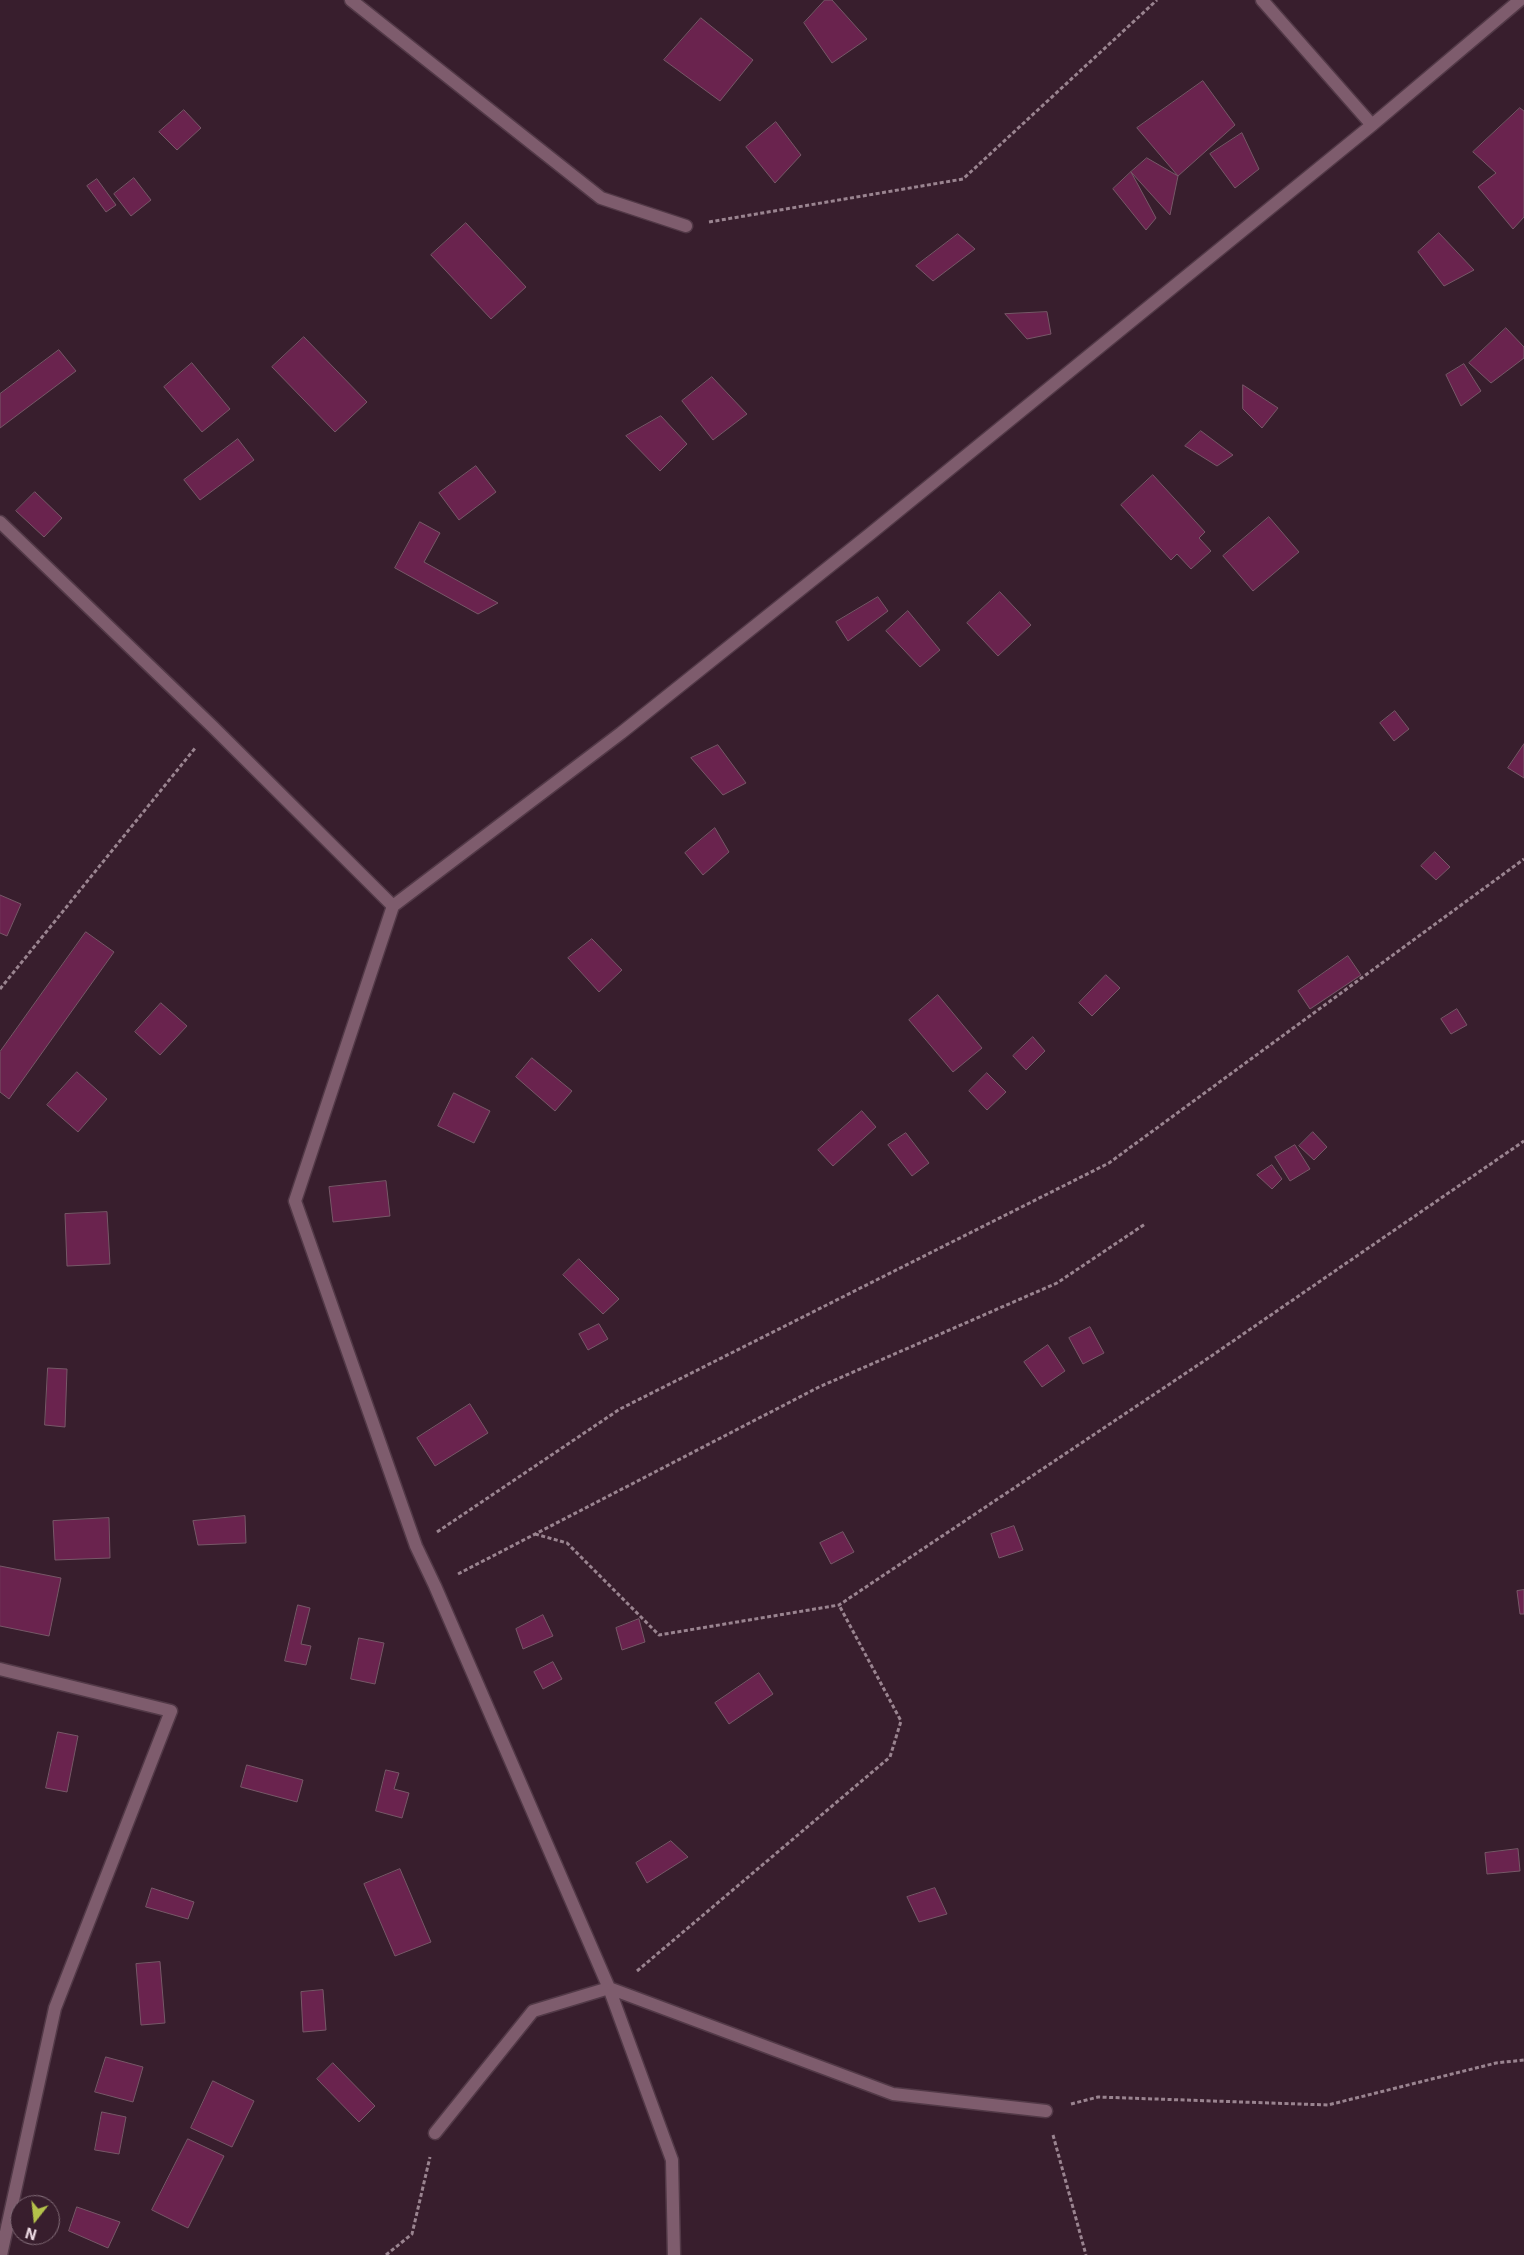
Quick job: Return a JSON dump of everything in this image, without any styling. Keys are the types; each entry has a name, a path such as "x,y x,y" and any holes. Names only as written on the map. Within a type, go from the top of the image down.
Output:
{"street":[{"path":"351,0 601,198 686,226"},
{"path":"1262,0 1372,125"},
{"path":"674,2255 672,2160 609,1988 416,1546 295,1201 393,906 621,732 870,534 1372,125 1520,0"},
{"path":"0,522 213,727 393,906"},
{"path":"0,1669 171,1710 55,2008 1,2255"},
{"path":"435,2133 533,2011 609,1988 893,2094 1046,2111"}],"path":[{"path":"686,226 963,180 1156,0"},
{"path":"0,989 213,727"},
{"path":"416,1546 620,1409 1109,1163 1524,859"},
{"path":"535,1534 567,1543 660,1635 839,1605 1204,1361 1524,1140"},
{"path":"435,1586 707,1447 819,1387 1057,1283 1145,1224"},
{"path":"609,1988 627,1980 890,1757 901,1721 839,1605"},
{"path":"1086,2255 1046,2111 1098,2097 1328,2106 1496,2063 1524,2060"},
{"path":"386,2255 412,2234 435,2133"}],"building":[{"path":"825,0 832,0 867,39 832,63 804,23"},
{"path":"701,18 753,60 720,101 664,60"},
{"path":"1203,81 1235,125 1178,176 1137,128"},
{"path":"1520,108 1524,111 1524,217 1513,229 1478,187 1496,173 1473,152"},
{"path":"184,110 201,128 177,150 159,132"},
{"path":"776,122 801,155 775,183 746,147"},
{"path":"1242,133 1259,169 1235,188 1210,154"},
{"path":"1147,158 1178,176 1170,215 1131,172"},
{"path":"1131,172 1156,218 1146,230 1113,189"},
{"path":"134,178 151,200 131,216 114,194"},
{"path":"97,179 116,205 106,212 87,186"},
{"path":"466,223 526,287 491,319 431,255"},
{"path":"1439,233 1474,270 1444,286 1418,252"},
{"path":"958,234 975,249 933,281 916,266"},
{"path":"1047,312 1051,334 1027,339 1005,314"},
{"path":"1506,328 1524,347 1524,358 1491,383 1469,363"},
{"path":"304,337 367,402 335,432 272,367"},
{"path":"59,350 76,371 0,428 0,394"},
{"path":"192,363 230,409 202,432 164,387"},
{"path":"1464,364 1481,391 1461,406 1446,375"},
{"path":"712,377 747,414 713,440 682,401"},
{"path":"1243,385 1278,408 1262,428 1243,409"},
{"path":"661,416 687,444 660,471 626,436"},
{"path":"1201,431 1233,455 1217,466 1185,446"},
{"path":"238,439 254,460 200,500 184,480"},
{"path":"476,466 496,492 459,520 439,493"},
{"path":"1153,475 1205,532 1199,538 1211,551 1191,569 1177,554 1171,560 1121,505"},
{"path":"35,492 62,518 44,537 16,511"},
{"path":"1269,517 1299,552 1253,591 1223,556"},
{"path":"420,522 440,533 424,562 498,603 478,614 395,568"},
{"path":"1000,592 1031,625 998,656 967,623"},
{"path":"878,597 888,611 848,641 836,622"},
{"path":"908,611 940,650 920,667 886,631"},
{"path":"1395,711 1409,729 1394,741 1380,723"},
{"path":"1524,744 1524,778 1508,768"},
{"path":"718,745 746,783 723,795 691,758"},
{"path":"715,828 729,852 703,875 685,853"},
{"path":"1435,852 1450,867 1436,880 1421,866"},
{"path":"0,895 21,904 7,936 0,933"},
{"path":"86,932 114,952 9,1099 0,1092 0,1052"},
{"path":"592,939 622,970 599,992 568,958"},
{"path":"1348,956 1361,975 1310,1009 1298,991"},
{"path":"1106,975 1120,988 1092,1016 1079,1003"},
{"path":"938,995 982,1048 953,1072 909,1020"},
{"path":"161,1003 187,1026 160,1055 135,1032"},
{"path":"1457,1009 1467,1025 1451,1034 1441,1019"},
{"path":"1033,1037 1045,1051 1026,1070 1013,1056"},
{"path":"532,1058 572,1091 555,1111 516,1077"},
{"path":"77,1072 107,1099 78,1132 47,1105"},
{"path":"987,1073 1006,1092 987,1110 969,1091"},
{"path":"454,1093 490,1111 474,1143 438,1126"},
{"path":"862,1111 876,1127 833,1166 818,1150"},
{"path":"1313,1132 1327,1147 1314,1160 1299,1146"},
{"path":"906,1133 929,1163 912,1176 888,1145"},
{"path":"1295,1145 1310,1169 1290,1181 1275,1157"},
{"path":"1272,1165 1282,1179 1272,1189 1257,1175"},
{"path":"386,1181 390,1216 333,1222 329,1187"},
{"path":"107,1212 110,1264 67,1266 65,1214"},
{"path":"579,1259 619,1299 603,1314 563,1275"},
{"path":"599,1324 608,1339 588,1350 579,1334"},
{"path":"1090,1327 1104,1353 1083,1364 1069,1338"},
{"path":"1048,1345 1065,1371 1042,1387 1024,1362"},
{"path":"48,1368 67,1369 65,1427 45,1425"},
{"path":"470,1404 488,1433 435,1466 417,1438"},
{"path":"245,1516 246,1543 198,1545 193,1521"},
{"path":"109,1518 110,1558 55,1560 53,1521"},
{"path":"1014,1526 1023,1550 999,1558 991,1534"},
{"path":"843,1532 854,1552 831,1564 820,1543"},
{"path":"0,1566 61,1578 49,1636 0,1626"},
{"path":"1524,1590 1524,1614 1520,1614 1517,1591"},
{"path":"298,1605 310,1608 301,1644 311,1646 306,1665 285,1661"},
{"path":"543,1615 553,1636 523,1649 516,1629"},
{"path":"639,1619 645,1642 622,1650 616,1628"},
{"path":"359,1638 384,1643 375,1684 351,1679"},
{"path":"553,1662 562,1679 543,1689 534,1672"},
{"path":"759,1673 773,1694 729,1724 715,1703"},
{"path":"58,1732 78,1736 67,1792 46,1788"},
{"path":"247,1765 303,1780 297,1802 241,1787"},
{"path":"386,1770 399,1773 394,1789 409,1793 402,1818 376,1811"},
{"path":"671,1841 688,1857 647,1883 636,1863"},
{"path":"1518,1849 1520,1871 1487,1874 1485,1853"},
{"path":"400,1869 431,1942 395,1956 364,1884"},
{"path":"152,1888 194,1902 188,1919 146,1907"},
{"path":"935,1888 947,1914 919,1922 907,1897"},
{"path":"160,1962 165,2023 141,2025 136,1964"},
{"path":"323,1990 326,2030 303,2032 301,1992"},
{"path":"106,2057 143,2067 133,2102 95,2092"},
{"path":"333,2063 375,2106 359,2122 317,2079"},
{"path":"213,2081 254,2101 232,2147 191,2128"},
{"path":"102,2112 126,2117 119,2154 95,2150"},
{"path":"188,2139 224,2156 188,2228 152,2210"},
{"path":"77,2207 120,2222 108,2248 69,2231"}]}
